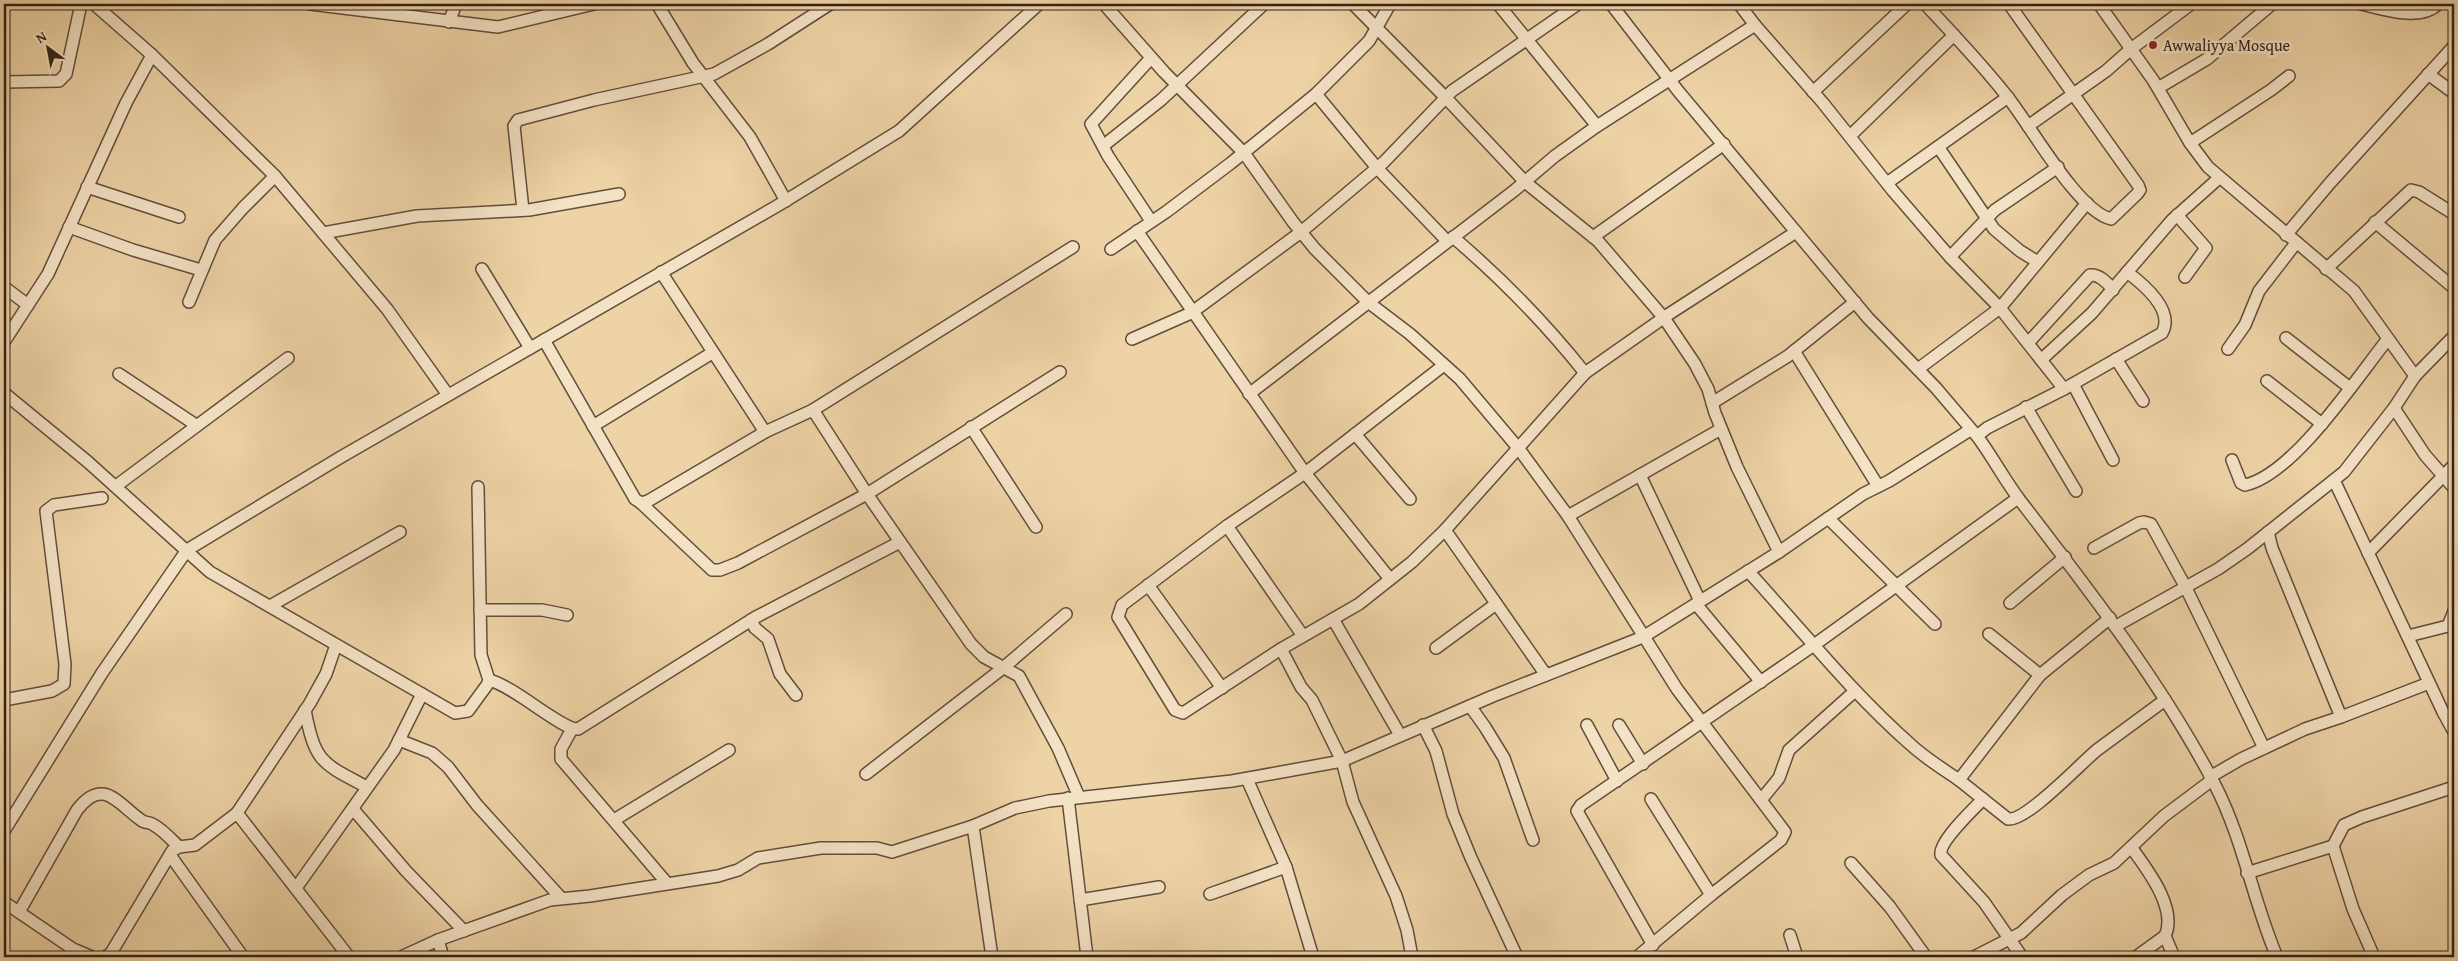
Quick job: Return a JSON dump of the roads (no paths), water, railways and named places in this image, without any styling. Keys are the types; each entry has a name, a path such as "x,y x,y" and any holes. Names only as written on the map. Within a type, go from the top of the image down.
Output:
{"street":[{"path":"4,82 59,81 63,79 66,74 81,4"},
{"path":"94,4 152,55 275,176 387,309 448,395"},
{"path":"310,4 357,7 449,22 498,27 556,8 594,4"},
{"path":"449,22 456,4"},
{"path":"657,4 682,47 750,137 786,201"},
{"path":"523,210 514,126 518,120 594,100 704,78 725,69 830,4"},
{"path":"4,831 102,672 187,550 448,395 786,201 899,131 1039,4"},
{"path":"1104,4 1177,86 1244,153 1301,232 1368,302 1410,334 1460,380 1519,449 1568,516 1677,689 1785,832 1785,836 1637,957"},
{"path":"1102,146 1177,86 1264,4"},
{"path":"1353,4 1446,98 1525,182 1593,237 1664,318 1696,364 1737,467 1779,552"},
{"path":"1111,248 1152,221 1244,153 1316,94 1369,41 1390,4"},
{"path":"1498,4 1597,126"},
{"path":"1132,339 1191,313 1301,232 1377,168 1446,98 1525,38 1578,4"},
{"path":"1611,4 1670,80 1855,302 1918,369 1974,433 2018,498 2113,622 2165,700 2211,779 2228,814 2277,957"},
{"path":"1740,4 1755,25 1950,257 2000,308 2041,360 2068,387 2113,460"},
{"path":"1813,92 1907,4"},
{"path":"1925,4 2008,97 2058,167 2087,203 2102,216 2111,218 2140,190 2009,4"},
{"path":"2099,4 2158,88 2190,143 2219,178 2361,299 2387,340 2415,376"},
{"path":"2028,126 2106,71 2131,49 2191,4"},
{"path":"2158,88 2207,59 2272,4"},
{"path":"2361,4 2386,10 2421,13 2429,11 2438,4"},
{"path":"1249,394 1525,182 1555,156 1597,126 1755,25"},
{"path":"1850,136 1954,35"},
{"path":"2286,234 2454,46"},
{"path":"4,342 48,274 126,103 152,55"},
{"path":"1151,58 1091,122 1102,146 1152,221"},
{"path":"2428,74 2454,93"},
{"path":"2190,143 2271,90 2288,76"},
{"path":"1316,94 1377,168 1450,239 1480,261 1558,338 1585,373"},
{"path":"1887,183 1939,148 2008,97"},
{"path":"1593,237 1724,144"},
{"path":"1939,148 1994,229 2020,251 2038,262"},
{"path":"1950,257 1985,218 2058,167"},
{"path":"189,302 215,240 223,229 275,176"},
{"path":"2041,360 2092,313 2177,215 2219,178"},
{"path":"87,187 179,217"},
{"path":"2326,269 2410,190 2419,192 2452,209"},
{"path":"323,233 417,216 523,210 619,194"},
{"path":"1918,369 2000,308 2087,203"},
{"path":"2177,215 2206,248 2185,277"},
{"path":"2375,222 2454,288"},
{"path":"69,227 133,250 201,270"},
{"path":"1136,231 1191,313 1305,473 1390,579"},
{"path":"1444,366 1305,473 1227,526 1122,605 1118,617 1175,710 1183,713 1281,649 1359,604 1446,530 1585,373 1664,318 1796,232"},
{"path":"2228,349 2245,325 2259,291 2296,243"},
{"path":"641,504 765,432 813,410 1073,247"},
{"path":"482,269 530,348"},
{"path":"661,272 765,432"},
{"path":"401,957 438,940 550,900 624,892 666,882 718,876 738,870 758,858 821,848 877,848 892,852 973,826 1015,808 1074,798 1166,790 1247,779 1342,761 1423,725 1643,637 1779,552 1863,494 1974,433 2068,387 2162,333 2165,328 2162,312 2156,299 2144,285 2127,272"},
{"path":"2028,342 2090,274 2103,280 2113,290"},
{"path":"4,287 28,305"},
{"path":"1712,403 1794,351 1855,302"},
{"path":"1959,780 2040,675 2113,622 2218,569 2334,480 2357,458 2415,376 2454,336"},
{"path":"2286,338 2350,388"},
{"path":"544,340 635,499 712,570 716,571 738,564 867,494 1060,372"},
{"path":"2232,460 2241,483 2245,485 2254,483 2275,472 2322,424 2387,340"},
{"path":"1794,351 1878,486"},
{"path":"593,426 712,353"},
{"path":"116,486 288,358"},
{"path":"2116,359 2142,402"},
{"path":"119,374 196,425"},
{"path":"2267,381 2322,424"},
{"path":"4,393 116,486 210,572 455,713 468,711 489,680 481,655 478,487"},
{"path":"2026,407 2076,491"},
{"path":"2394,408 2442,476 2454,488"},
{"path":"813,410 867,494 971,644 984,657 1019,676 1028,688 1058,748 1074,798 1080,900 1087,957"},
{"path":"971,427 1036,527"},
{"path":"1568,516 1721,429"},
{"path":"1355,434 1410,499"},
{"path":"2368,553 2454,465"},
{"path":"1640,475 1698,602 1761,682"},
{"path":"2334,480 2429,683 2449,711 2454,732"},
{"path":"4,700 47,692 64,684 65,664 46,511 54,505 102,498"},
{"path":"1652,945 1577,812 1583,803 1703,723 2018,498"},
{"path":"1828,518 1935,624"},
{"path":"2094,548 2139,523 2151,524 2185,586 2264,748"},
{"path":"1227,526 1303,636"},
{"path":"1446,530 1546,675"},
{"path":"270,606 400,532"},
{"path":"2268,532 2272,548 2342,717"},
{"path":"489,680 500,682 572,729 578,729 751,620 900,542"},
{"path":"2010,603 2065,557"},
{"path":"1748,571 1855,691 1905,740 2008,819 2017,818 2057,788 2096,752 2165,700"},
{"path":"1148,584 1222,688"},
{"path":"1436,648 1496,604"},
{"path":"480,610 542,610 567,615"},
{"path":"2408,636 2448,626 2454,611"},
{"path":"866,774 1003,668 1066,614"},
{"path":"1333,618 1400,735"},
{"path":"751,620 755,628 768,640 780,674 796,695"},
{"path":"1989,634 2040,675"},
{"path":"105,957 111,953 170,855 180,847 195,845 237,813 305,710 326,674 336,645"},
{"path":"1281,649 1301,687 1312,700 1342,761 1353,802 1396,896 1407,930 1412,957"},
{"path":"1974,957 2020,933 2062,895 2090,875 2114,864 2164,816 2211,779 2264,748 2305,729 2342,717 2429,683"},
{"path":"1761,800 1778,778 1788,750 1855,691"},
{"path":"296,888 394,750 422,694"},
{"path":"1470,706 1504,758 1533,840"},
{"path":"305,710 316,751 324,763 366,787"},
{"path":"1423,725 1436,751 1453,814 1517,957"},
{"path":"1587,725 1617,781"},
{"path":"1619,725 1643,764"},
{"path":"572,729 561,749 562,758 666,882"},
{"path":"399,740 432,753 448,767 477,805 562,898"},
{"path":"614,820 728,750"},
{"path":"1247,779 1286,867 1313,957"},
{"path":"2247,873 2333,846 2344,825 2362,817 2454,787"},
{"path":"18,912 77,810 85,800 94,795 116,798 141,820 151,823 180,847"},
{"path":"1651,799 1711,895"},
{"path":"1982,799 1947,839 1940,852 1948,866 1984,902 2022,957"},
{"path":"353,809 406,871 464,931"},
{"path":"237,813 349,957"},
{"path":"973,826 992,957"},
{"path":"2333,846 2353,909 2374,957"},
{"path":"2131,847 2156,883 2164,902 2168,922 2165,936 2174,957"},
{"path":"170,855 242,957"},
{"path":"1851,863 1890,907 1926,957"},
{"path":"1210,894 1286,867"},
{"path":"1080,900 1158,887"},
{"path":"4,902 73,949 92,957"},
{"path":"1790,936 1797,957"},
{"path":"2136,957 2165,936"},
{"path":"438,940 443,957"}],"place":[{"name":"Awwaliyya Mosque","path":"2153,45"}]}
